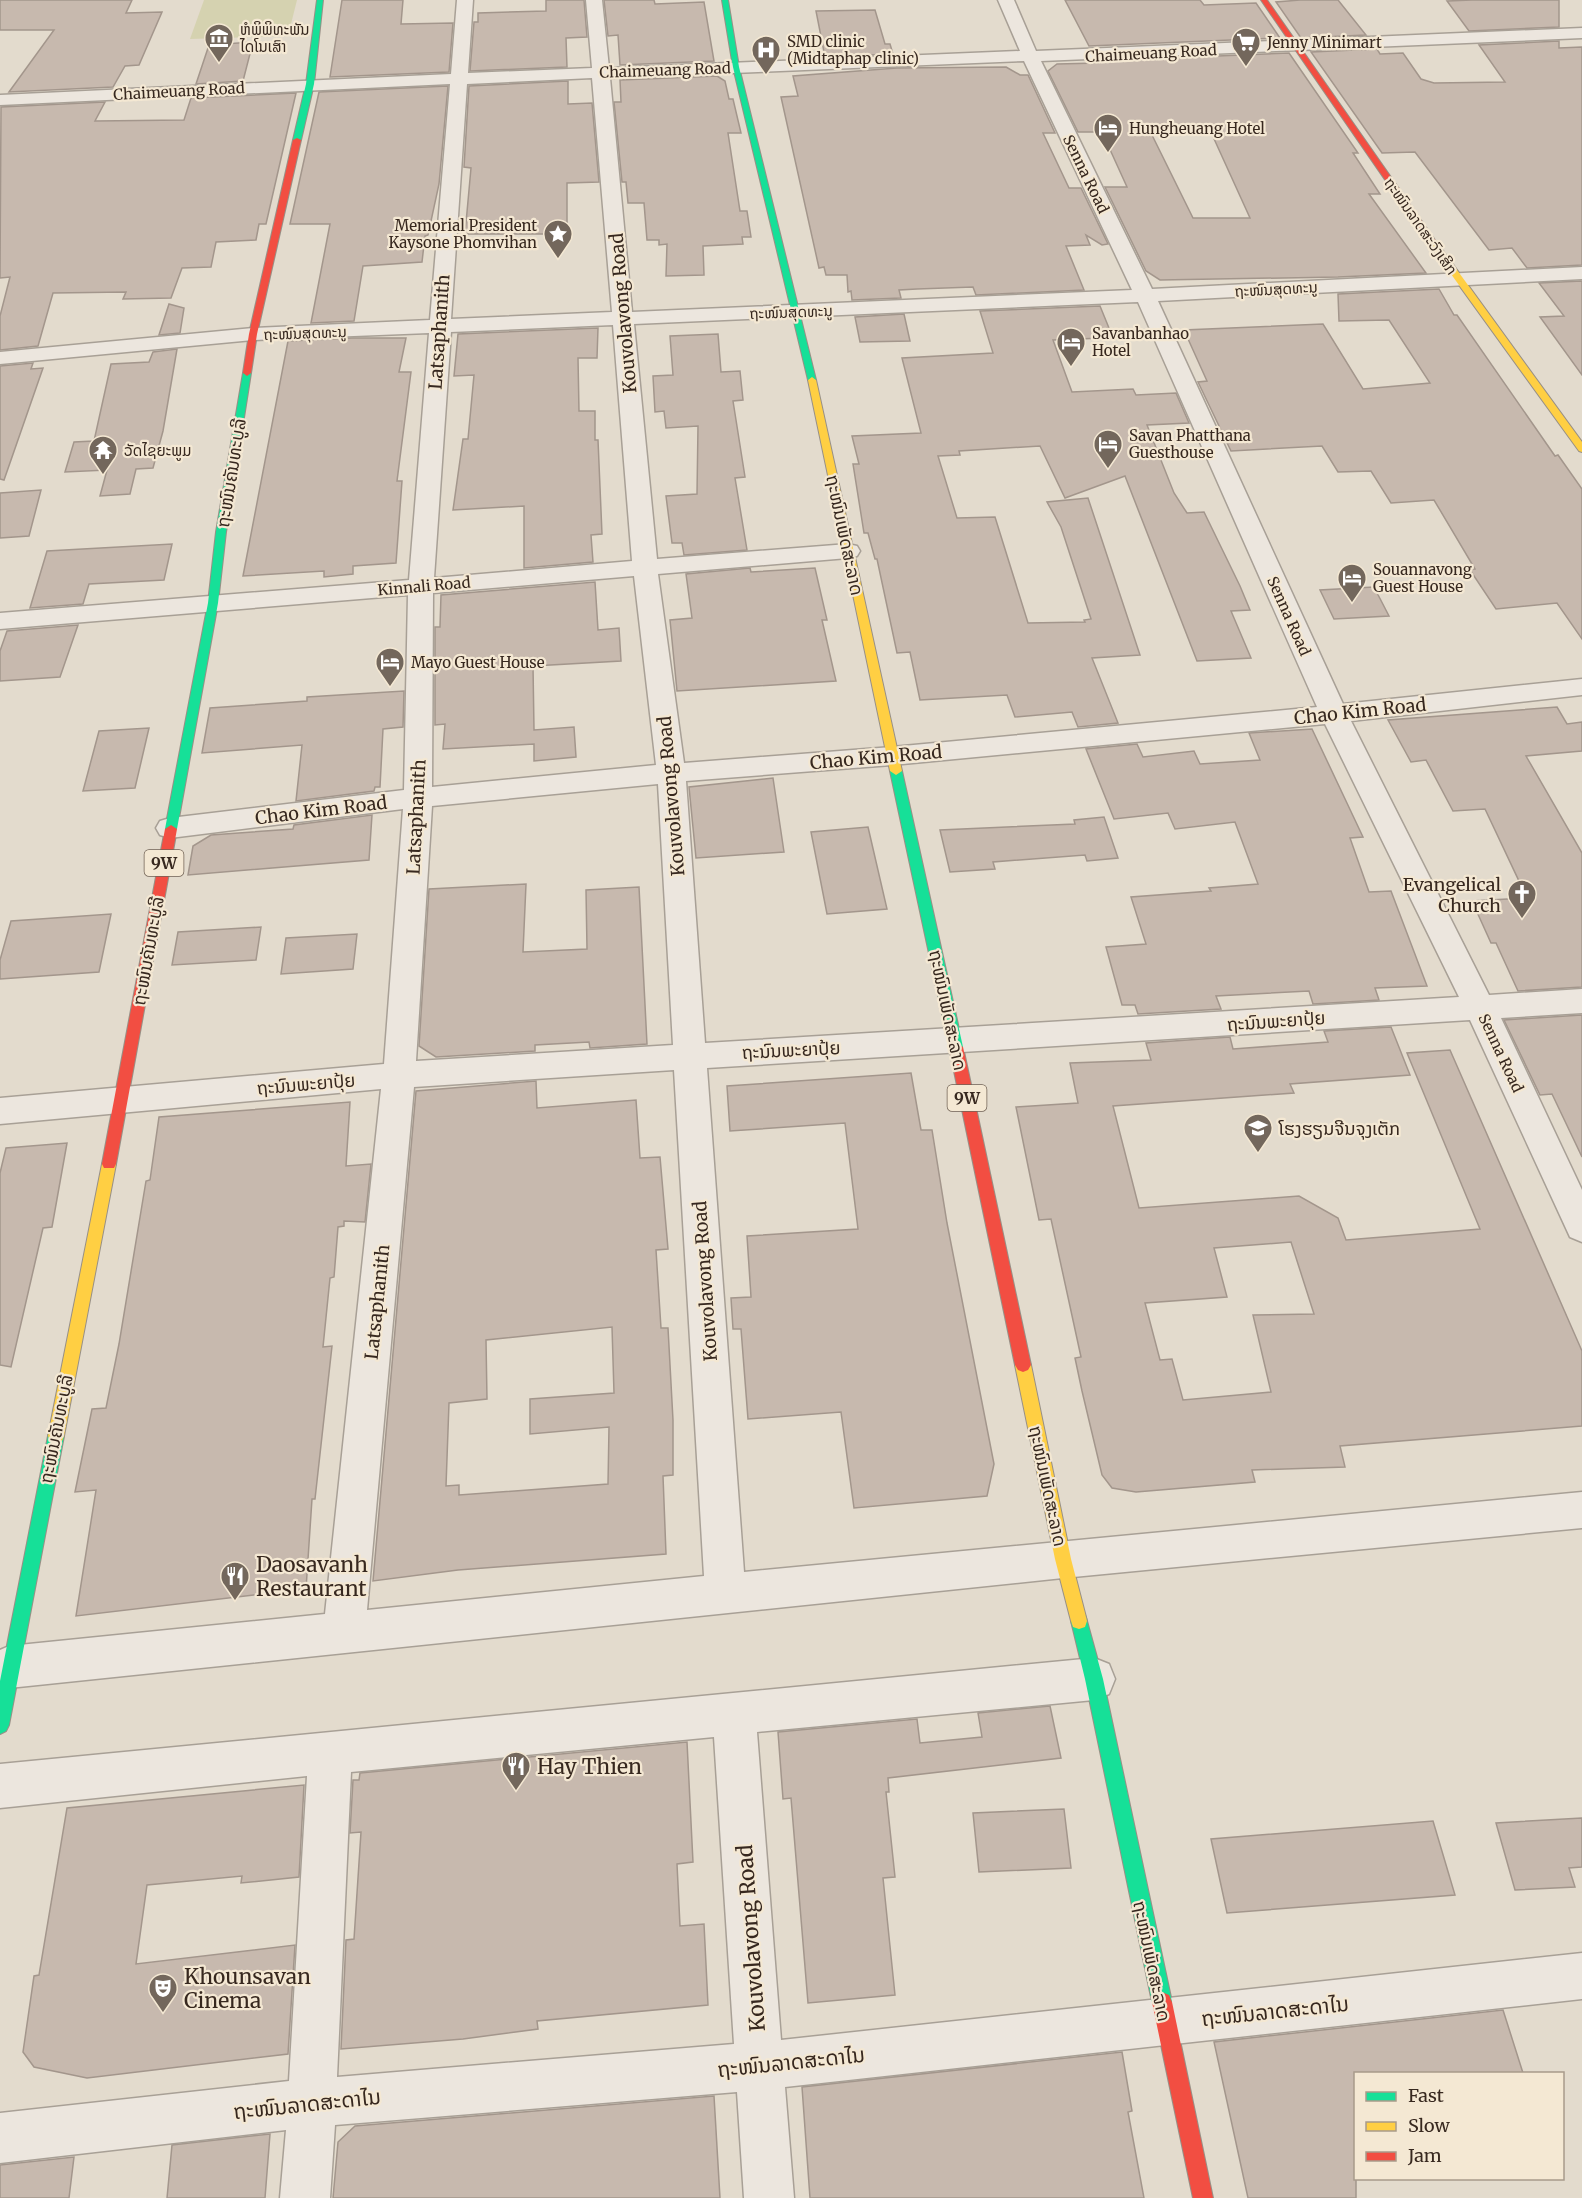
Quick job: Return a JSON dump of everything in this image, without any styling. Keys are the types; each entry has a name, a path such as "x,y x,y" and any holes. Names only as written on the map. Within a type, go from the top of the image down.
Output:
{"main road":[{"name":"ຖະໜົນຄັນທະບູລີ","path":"0,1725 9,1667 121,1101 213,603 221,532 253,334 310,84 320,0"},
{"name":"ຖະໜົນເພັດສະລາດ","path":"725,0 736,67 797,312 955,1042 1063,1559 1094,1679 1203,2198"},
{"name":"ຖະໜົນລາດສະວົງເສິກ","path":"1264,0 1458,280 1582,449"}],"street":[{"name":"Latsaphanith","path":"344,1634 399,1075 418,798 421,586 465,0"},
{"name":"Kouvolavong Road","path":"594,0 645,567 671,772 692,1055 725,1595"},
{"name":"Senna Road","path":"1006,0 1031,58 1145,296 1334,714 1480,1008 1582,1227"},
{"name":"Chaimeuang Road","path":"0,100 310,84 1031,58 1582,33"},
{"name":"ຖະໜົນສຸດທະນູ","path":"0,358 253,334 797,312 1582,273"},
{"name":"Kinnali Road","path":"0,621 848,551"},
{"name":"Chao Kim Road","path":"170,828 418,798 671,772 892,756 1334,714 1582,687"},
{"name":"ຖະນົນພະຍາປຸ້ຍ","path":"0,1111 399,1075 1582,1001"},
{"path":"9,1667 1063,1559 1582,1510"},
{"path":"0,1786 1094,1679"},
{"name":"Kouvolavong Road","path":"734,1714 769,2198"},
{"path":"304,2198 312,2103 330,1752"},
{"name":"ຖະໜົນລາດສະດາໄນ","path":"0,2138 312,2103 760,2066 1582,1976"}],"shaded area":[{"path":"204,0 297,0 288,36 190,39"}],"building":[{"path":"0,0 132,0 126,13 162,12 139,65 125,66 113,87 9,92 54,30 0,30"},
{"path":"342,0 403,0 401,24 453,23 449,72 330,77"},
{"path":"546,0 584,0 587,37 566,38 567,67 470,71 474,22 478,22 478,13 546,11"},
{"path":"604,0 654,0 655,4 704,2 714,61 620,65 618,35 608,36"},
{"path":"1065,0 1200,0 1204,5 1256,3 1280,38 1089,46"},
{"path":"1338,0 1366,35 1301,38 1276,2"},
{"path":"1559,0 1559,27 1469,31 1447,1"},
{"path":"875,10 885,44 890,44 893,54 825,57 816,11"},
{"path":"1559,41 1559,48 1582,47 1582,265 1527,268 1512,248 1489,250 1415,152 1382,153 1311,52 1377,49 1380,54 1403,53 1421,79 1434,83 1505,82 1479,45"},
{"path":"253,42 243,81 196,84 209,45"},
{"path":"1289,53 1358,153 1353,153 1380,194 1369,194 1426,273 1160,280 1146,271 1105,187 1127,187 1102,132 1078,132 1048,71 1057,64 1098,63 1097,61","holes":["1210,130 1250,218 1193,218 1150,131"]},
{"path":"1006,67 1020,75 1028,75 1055,133 1043,133 1069,188 1081,188 1108,244 1102,245 1086,235 1090,245 1066,246 1084,290 976,295 973,287 917,289 899,290 901,298 852,300 851,291 848,292 847,275 826,275 824,267 819,268 781,97 798,96 793,76 897,68"},
{"path":"717,76 725,81 729,99 733,99 741,133 728,133 740,211 747,211 751,237 742,237 743,244 703,246 704,275 666,276 667,244 659,245 659,240 647,240 644,203 628,203 626,182 622,182 614,102 621,102 620,80"},
{"path":"568,81 568,104 592,103 599,182 567,183 567,223 555,223 555,234 465,234 471,168 464,167 469,86"},
{"path":"448,86 439,184 428,235 425,236 422,262 363,266 354,321 311,323 330,224 290,224 319,92"},
{"path":"296,93 266,224 259,224 256,240 216,242 211,267 182,268 171,298 123,299 126,292 53,293 38,346 0,350 0,316 10,277 0,278 1,107 105,102 95,121 184,120 191,98"},
{"path":"1582,281 1582,375 1540,317 1564,316 1539,283"},
{"path":"1439,289 1454,315 1457,315 1555,456 1558,455 1582,489 1582,639 1557,603 1496,609 1470,570 1475,569 1434,500 1391,503 1371,471 1338,472 1322,446 1231,451 1198,382 1207,381 1184,330 1323,324 1363,389 1430,383 1389,320 1339,321 1338,294"},
{"path":"169,304 184,308 180,333 159,335"},
{"path":"1100,306 1111,333 1102,333 1103,338 1053,340 1072,392 1133,389 1136,395 1176,393 1189,423 1147,425 1174,493 1187,513 1204,512 1240,586 1250,610 1231,611 1251,658 1197,661 1125,476 1065,498 1040,446 959,451 960,455 938,456 957,518 995,517 1028,623 1085,622 1084,620 1091,619 1061,527 1047,502 1088,498 1140,655 1092,658 1118,723 1078,727 1072,712 1015,717 1007,695 920,700 910,652 897,653 877,559 875,559 868,533 864,533 853,464 859,464 852,436 921,433 902,358 993,353 980,311"},
{"path":"904,314 910,341 860,342 855,317"},
{"path":"598,328 597,358 578,358 579,411 595,411 602,534 591,535 593,562 524,568 524,506 453,510 463,439 468,439 474,375 454,376 458,334"},
{"path":"718,334 721,372 740,371 743,400 733,401 745,477 735,478 747,550 684,555 682,543 672,543 666,496 697,494 698,426 666,428 664,411 655,412 653,376 673,375 670,336"},
{"path":"406,338 399,372 411,372 397,481 402,481 396,563 353,566 353,574 324,577 324,571 243,576 288,341"},
{"path":"177,349 163,431 153,468 136,469 130,494 100,496 107,470 65,472 74,442 94,441 111,364 149,362 153,352"},
{"path":"33,363 31,369 43,368 4,480 0,479 0,366"},
{"path":"41,490 29,536 0,538 0,493"},
{"path":"172,544 164,580 89,584 83,604 30,608 47,551"},
{"path":"750,568 751,572 815,568 827,620 822,620 836,681 677,691 670,620 692,618 686,574"},
{"path":"595,582 598,630 619,628 621,661 533,666 534,730 574,727 576,757 534,761 534,744 443,749 445,724 435,725 435,627 440,627 441,595"},
{"path":"1374,587 1389,616 1334,619 1320,590"},
{"path":"78,625 60,677 0,681 0,651 7,631"},
{"path":"404,691 403,727 383,729 380,787 375,787 374,791 296,801 302,745 202,753 210,708 307,701 307,697"},
{"path":"1557,707 1567,724 1582,722 1582,751 1526,756 1582,853 1582,987 1518,991 1496,943 1491,943 1472,901 1527,898 1485,809 1453,811 1426,760 1411,762 1388,720"},
{"path":"149,728 135,788 83,791 99,731"},
{"path":"1312,729 1363,837 1350,838 1369,892 1391,891 1427,986 1375,988 1379,1000 1313,1004 1309,991 1216,996 1221,1009 1138,1014 1135,1005 1122,1005 1106,947 1146,944 1131,897 1211,891 1209,888 1258,884 1235,822 1175,829 1168,813 1114,819 1086,749 1137,744 1143,757 1194,751 1200,764 1260,760 1249,733"},
{"path":"773,778 784,852 696,858 689,787"},
{"path":"372,815 369,860 188,875 193,846 211,835 293,829 294,825"},
{"path":"1104,817 1118,858 1087,861 1085,855 993,862 995,869 950,872 940,830 1075,824 1074,820"},
{"path":"868,827 887,909 827,914 811,832"},
{"path":"526,884 523,952 587,949 586,890 639,887 647,1044 590,1048 589,1042 535,1045 535,1051 436,1057 419,1046 429,889"},
{"path":"111,914 99,972 0,979 0,960 11,921"},
{"path":"261,927 256,960 172,965 178,932"},
{"path":"357,934 353,969 281,974 286,938"},
{"path":"1582,1015 1582,1157 1552,1094 1540,1095 1504,1020"},
{"name":"ໂຮງຮຽນຈີນຈຸງເຕັກ","path":"1391,1027 1410,1075 1290,1084 1294,1093 1113,1106 1139,1208 1299,1196 1338,1218 1346,1240 1480,1229 1407,1053 1450,1050 1582,1351 1582,1426 1340,1446 1345,1467 1252,1470 1255,1482 1136,1492 1112,1488 1102,1475 1082,1391 1075,1358 1081,1357 1051,1219 1039,1220 1016,1107 1078,1103 1070,1063 1151,1060 1146,1043 1230,1037 1233,1049 1328,1042 1324,1031","holes":["1291,1242 1314,1314 1253,1315 1271,1392 1183,1400 1172,1359 1160,1360 1145,1303 1227,1297 1214,1248"]},
{"path":"911,1073 921,1130 932,1130 947,1223 994,1464 987,1496 854,1508 841,1412 748,1419 741,1329 733,1329 731,1298 751,1297 747,1236 858,1229 845,1123 730,1131 727,1086"},
{"path":"536,1081 537,1108 636,1100 640,1158 660,1157 668,1249 656,1250 661,1328 668,1328 673,1420 673,1475 663,1476 666,1554 458,1570 373,1581 416,1091","holes":["612,1327 614,1393 530,1399 530,1434 609,1427 608,1484 459,1495 459,1485 446,1486 449,1403 487,1399 486,1340"]},
{"path":"350,1102 346,1166 371,1164 365,1222 344,1221 344,1226 338,1227 334,1277 330,1278 323,1347 332,1346 315,1499 312,1499 306,1589 76,1616 96,1490 75,1492 92,1409 106,1408 146,1181 150,1180 159,1117"},
{"path":"67,1143 52,1227 43,1228 11,1367 0,1365 0,1173 6,1148"},
{"path":"1050,1706 1061,1758 888,1778 889,1792 886,1792 895,1877 883,1878 895,1995 808,2003 791,1798 783,1799 778,1732 917,1719 920,1743 982,1737 978,1713"},
{"path":"687,1742 693,1862 677,1864 680,1926 704,1924 708,2005 537,2021 538,2029 463,2039 341,2049 346,1940 354,1939 361,1832 350,1833 353,1780 359,1780 360,1773"},
{"path":"304,1785 299,1877 241,1883 242,1876 147,1885 136,1964 295,1945 288,2054 87,2078 34,2067 23,2052 34,1976 39,1975 67,1808"},
{"path":"1064,1809 1071,1868 979,1872 973,1813"},
{"path":"1582,1818 1582,1867 1569,1868 1575,1887 1515,1890 1496,1823"},
{"path":"1433,1821 1455,1895 1227,1913 1211,1839"},
{"path":"1503,2010 1523,2072 1354,2072 1356,2198 1248,2198 1214,2042"},
{"path":"1122,2052 1132,2111 1128,2112 1144,2198 810,2198 802,2087"},
{"path":"714,2096 720,2198 333,2198 338,2142 355,2126"},
{"path":"270,2134 265,2198 167,2198 172,2145"},
{"path":"74,2157 69,2198 0,2198 0,2165"}],"traffic: fast":[{"path":"297,140 310,84 320,0"},
{"path":"725,0 736,67 812,380"},
{"path":"171,829 213,603 221,532 247,373"},
{"path":"896,771 956,1047"},
{"path":"0,1725 56,1436"},
{"path":"1079,1621 1094,1679 1162,2002"}],"traffic: slow":[{"path":"1433,243 1582,449"},
{"path":"812,380 896,771"},
{"path":"56,1436 109,1164"},
{"path":"1023,1365 1063,1559 1079,1621"}],"traffic: jam":[{"path":"1264,0 1433,243"},
{"path":"247,373 253,334 297,140"},
{"path":"109,1164 171,829"},
{"path":"956,1047 1023,1365"},
{"path":"1162,2002 1203,2198"}],"place":[{"name":"ຫໍພິພິທະພັນ ໄດໂນເສົາ","path":"219,64"},
{"name":"Jenny Minimart","path":"1246,68"},
{"name":"SMD clinic (Midtaphap clinic)","path":"766,76"},
{"name":"Hungheuang Hotel","path":"1108,154"},
{"name":"Memorial President Kaysone Phomvihan","path":"558,260"},
{"name":"Savanbanhao Hotel","path":"1071,368"},
{"name":"Savan Phatthana Guesthouse","path":"1108,470"},
{"name":"ວັດໄຊຍະພູມ","path":"103,476"},
{"name":"Souannavong Guest House","path":"1352,604"},
{"name":"Mayo Guest House","path":"390,688"},
{"name":"Evangelical Church","path":"1522,920"},
{"name":"ໂຮງຮຽນຈີນຈຸງເຕັກ","path":"1258,1154"},
{"name":"Daosavanh Restaurant","path":"235,1602"},
{"name":"Hay Thien","path":"516,1792"},
{"name":"Khounsavan Cinema","path":"163,2014"}]}
